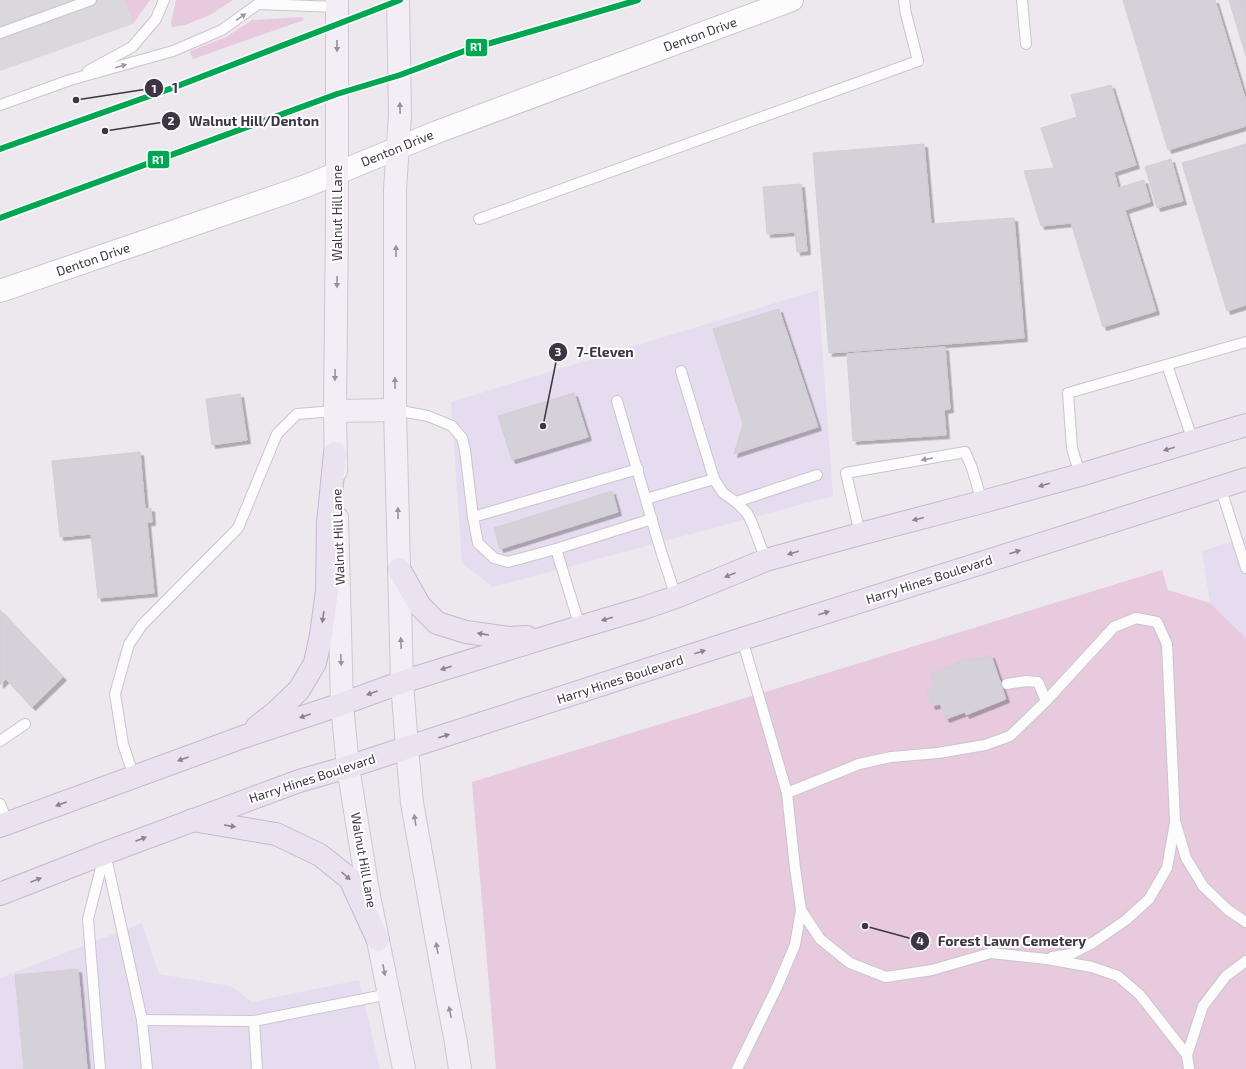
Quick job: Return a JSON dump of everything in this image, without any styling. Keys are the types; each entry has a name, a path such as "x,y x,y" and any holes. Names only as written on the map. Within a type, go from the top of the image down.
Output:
{"main road":[{"path":"398,0 400,115 395,189 395,410 402,682 406,748 412,803 460,1069"},
{"name":"Walnut Hill Lane","path":"337,3 335,453 340,572 342,704 348,766 368,891 404,1069"},
{"path":"335,411 395,410"},
{"path":"3,818 134,777 402,682 644,608 676,597 766,560 1080,475 1246,425"},
{"path":"243,738 276,712 299,690 315,663 321,635 327,591 328,523 335,453"},
{"name":"Harry Hines Boulevard","path":"0,894 105,852 299,780 406,748 742,639 1246,479"},
{"path":"399,569 420,606 437,623 466,632 509,638 550,636"},
{"path":"191,820 276,834 320,855 350,879 378,940"}],"street":[{"name":"Denton Drive","path":"0,291 299,189 437,132 792,0"}],"lane":[{"path":"0,32 91,0"},
{"path":"70,80 132,47 156,19 164,0"},
{"path":"479,219 918,61 904,0"},
{"path":"1022,0 1026,44"},
{"path":"0,105 70,80 174,51 222,30 260,2 337,3"},
{"path":"1080,475 1072,448 1068,393 1246,342"},
{"path":"1167,365 1193,441"},
{"path":"681,370 714,479 723,493 736,502 747,513 766,560"},
{"path":"618,401 660,548 676,597"},
{"path":"395,410 428,416 452,426 462,438 478,543 494,558 508,562 556,549 652,519"},
{"path":"134,777 123,744 115,694 129,644 142,625 238,528 277,434 298,414 335,411"},
{"path":"860,534 846,473 965,452 972,468 982,502"},
{"path":"473,518 638,469"},
{"path":"736,502 817,475"},
{"path":"646,499 714,479"},
{"path":"1220,486 1245,565"},
{"path":"556,549 580,627"},
{"path":"787,792 859,764 891,757 938,753 985,745 1010,736 1046,701 1114,627 1136,618 1157,622 1167,644 1175,821 1167,868 1149,899 1126,920 1094,942 1071,954 1046,959"},
{"path":"737,1069 777,987 795,945 801,910 787,792 742,639"},
{"path":"1007,684 1026,681 1038,682 1046,701"},
{"path":"0,740 25,724"},
{"path":"1175,821 1186,858 1203,886 1228,910 1246,922"},
{"path":"105,852 142,1020 147,1069"},
{"path":"100,1069 88,919 105,852"},
{"path":"801,910 820,939 850,963 886,977 932,970 991,953 1046,959 1092,967 1118,976 1140,995 1186,1055 1189,1069"},
{"path":"1186,1055 1203,1006 1226,976 1246,961"},
{"path":"142,1020 254,1021 389,994"},
{"path":"254,1021 258,1069"}],"shaded area":[{"path":"0,0 124,0 133,24 0,71"},
{"path":"124,0 150,0 133,24"},
{"path":"176,0 233,0 210,15 185,25 172,27 171,22"},
{"path":"302,17 304,20 193,59 190,51 226,37 252,20"},
{"path":"818,290 833,496 493,587 462,563 451,402"},
{"path":"1246,537 1246,638 1210,603 1202,551"},
{"path":"1162,570 1168,590 1210,603 1246,638 1246,1069 496,1069 472,782"},
{"path":"142,923 159,974 231,986 252,1002 359,980 380,1069 0,1069 0,978"}],"building":[{"path":"1123,0 1215,0 1246,101 1246,126 1168,150"},
{"path":"1229,0 1246,0 1246,56"},
{"path":"1111,85 1136,165 1114,172 1118,188 1144,180 1150,202 1125,210 1156,311 1103,327 1071,223 1041,226 1024,171 1054,168 1041,128 1077,117 1071,95"},
{"path":"924,144 931,224 1014,218 1024,338 829,353 813,153"},
{"path":"1246,144 1246,305 1227,311 1182,163"},
{"path":"1171,159 1183,201 1157,208 1145,167"},
{"path":"801,184 807,251 797,252 795,233 797,232 767,234 763,187"},
{"path":"779,309 818,427 734,454 743,424 713,329"},
{"path":"945,347 950,409 944,410 946,435 853,441 847,354"},
{"path":"574,393 588,437 512,460 498,416"},
{"path":"240,394 247,440 212,445 206,399"},
{"path":"140,452 145,509 151,508 152,522 147,522 154,593 98,598 91,534 60,537 52,461"},
{"path":"612,491 618,512 500,549 494,528"},
{"path":"0,610 63,677 32,707 6,679 0,685"},
{"path":"991,655 1006,699 966,715 965,712 946,719 940,704 932,706 927,690 935,687 931,674 969,658 970,661"},
{"path":"78,969 87,1069 24,1069 15,975"}],"railway":[{"path":"0,218 337,94 400,75 467,50 638,0"}],"transit line":[{"name":"R1","path":"0,149 175,87 400,0"},
{"name":"R1","path":"0,218 337,94 400,75 467,50 638,0"}],"place":[{"name":"1","path":"76,100"},
{"name":"Walnut Hill/Denton","path":"105,131"},
{"name":"7-Eleven","path":"543,426"},
{"name":"Forest Lawn Cemetery","path":"865,926"}]}
